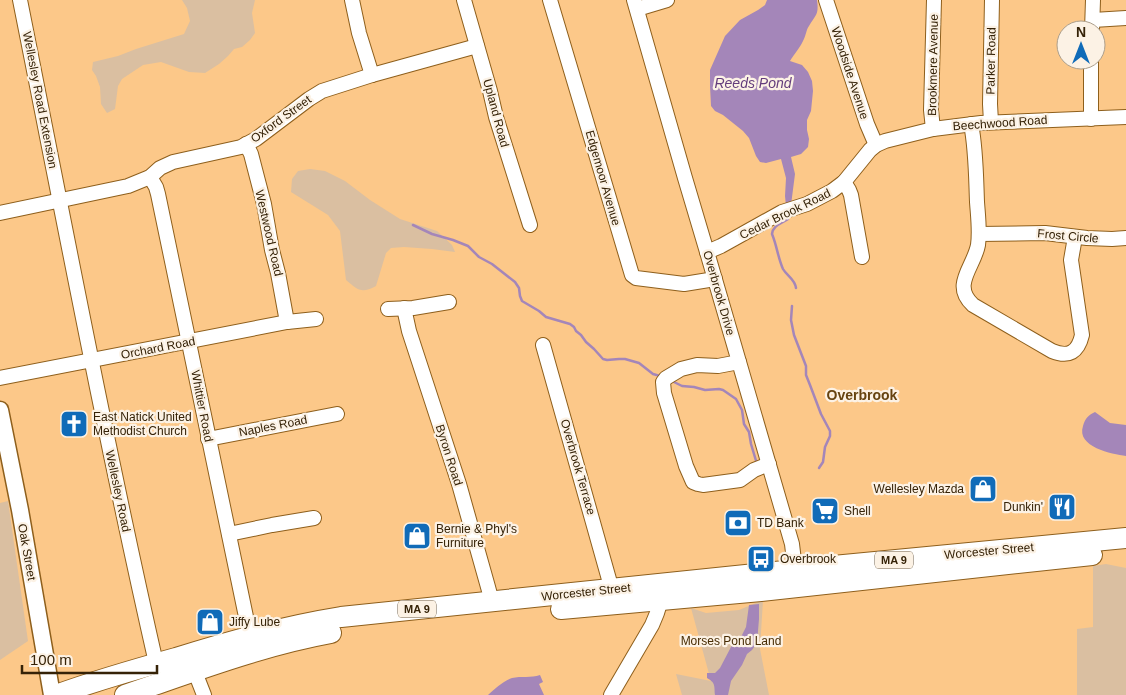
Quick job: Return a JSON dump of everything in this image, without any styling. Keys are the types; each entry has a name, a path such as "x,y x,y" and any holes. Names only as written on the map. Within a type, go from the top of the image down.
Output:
{"highway":[{"name":"Worcester Street","path":"125,695 290,641 354,629 660,600 796,578 1126,538"},
{"name":"Worcester Street","path":"56,695 250,636 333,618 612,590 796,578 1126,552"}],"main road":[{"name":"Oak Street","path":"0,410 20,510 52,695"}],"street":[{"name":"Wellesley Road Extension","path":"20,0 60,200"},
{"path":"352,0 359,33 372,76"},
{"name":"Upland Road","path":"464,0 500,133 530,224"},
{"name":"Edgemoor Avenue","path":"550,0 632,274 636,278 680,284 715,279"},
{"path":"636,4 667,0"},
{"name":"Woodside Avenue","path":"826,0 867,124 876,145"},
{"name":"Brookmere Avenue","path":"933,129 931,110 934,0"},
{"name":"Parker Road","path":"992,0 990,104 992,122"},
{"path":"1092,20 1093,0"},
{"name":"Overbrook Drive","path":"636,4 682,169 792,544 796,578"},
{"path":"1106,22 1126,18"},
{"name":"Oxford Street","path":"0,213 128,186 150,177 160,168 173,162 246,144 329,88 477,46"},
{"path":"1091,119 1092,70"},
{"name":"Beechwood Road","path":"876,145 885,140 933,129 971,124 1126,117"},
{"path":"971,124 975,157 979,234 976,252 964,279 964,294 967,300 1058,353 1066,354 1072,352 1080,342 1082,335 1071,260 1075,237"},
{"name":"Westwood Road","path":"246,144 251,154 264,204 286,322"},
{"name":"Cedar Brook Road","path":"707,252 782,212 824,196 844,182 876,145"},
{"name":"Whittier Road","path":"150,177 158,194 250,636"},
{"path":"844,182 851,195 862,257"},
{"name":"Wellesley Road","path":"60,200 91,361 156,664"},
{"name":"Frost Circle","path":"979,234 1045,233 1099,239 1126,238"},
{"path":"388,309 449,302"},
{"name":"Byron Road","path":"404,308 409,331 459,484 492,602"},
{"name":"Orchard Road","path":"0,378 286,322 316,319"},
{"name":"Overbrook Terrace","path":"543,345 612,590"},
{"path":"739,362 718,366 691,366 681,369 666,378 663,382 663,387 672,422 693,482 703,485 740,480 754,470 769,464"},
{"name":"Naples Road","path":"208,439 337,414"},
{"path":"229,534 314,518"},
{"path":"611,695 652,625 660,600"},
{"path":"195,672 204,695"}],"green space":[{"path":"182,0 255,0 252,13 255,33 242,47 234,49 219,64 205,73 189,72 161,62 143,65 122,79 118,86 115,109 107,113 101,104 100,87 92,70 93,62 118,56 184,34 190,21 187,8"},
{"path":"310,169 325,171 345,181 400,219 437,231 452,245 455,252 404,247 391,248 386,253 376,286 367,290 360,290 346,280 340,231 328,215 291,192 292,179 298,171"},
{"path":"8,501 28,641 0,660 0,503"},
{"path":"1106,564 1126,568 1126,695 1077,695 1077,629 1093,627 1093,566"},
{"name":"Morses Pond Land","path":"763,600 760,649 769,695 682,695 676,674 711,681 691,608 706,613 739,610"}],"water":[{"name":"Reeds Pond","path":"767,0 817,0 818,5 816,14 802,44 790,61 802,65 808,72 812,81 813,91 811,111 807,120 808,147 801,154 791,157 795,174 791,205 786,206 786,178 781,159 766,163 760,162 749,138 743,131 711,106 710,70 725,36 740,20 765,5"},
{"path":"1095,412 1110,423 1126,425 1126,456 1104,451 1090,444 1085,439 1082,433 1083,426 1086,419"},
{"path":"759,604 757,643 747,654 731,681 728,695 715,695 714,685 707,678 707,673 715,673 720,668 732,645 737,645 746,627 749,605"},
{"path":"540,675 543,682 539,684 544,695 488,695 502,683 512,678"}],"waterway":[{"path":"789,215 788,219 776,227 772,234 783,269 794,282 796,288"},
{"path":"413,225 432,234 468,246 479,257 492,264 515,282 519,288 522,301 546,317 570,324 603,359 625,359 639,363 653,374 660,376"},
{"path":"792,306 791,320 794,335 806,366 806,375 821,414 830,431 823,462 819,468"},
{"path":"672,381 682,386 705,390 723,390 736,399 742,410 744,424 749,432 757,464"}],"place":[{"name":"East Natick United Methodist Church","path":"74,424"},
{"name":"Wellesley Mazda","path":"983,489"},
{"name":"Dunkin'","path":"1062,507"},
{"name":"Shell","path":"825,511"},
{"name":"TD Bank","path":"738,523"},
{"name":"Bernie & Phyl's Furniture","path":"417,536"},
{"name":"Overbrook","path":"761,559"},
{"name":"Jiffy Lube","path":"210,622"}],"district":[{"name":"Overbrook","path":"862,395"}]}
